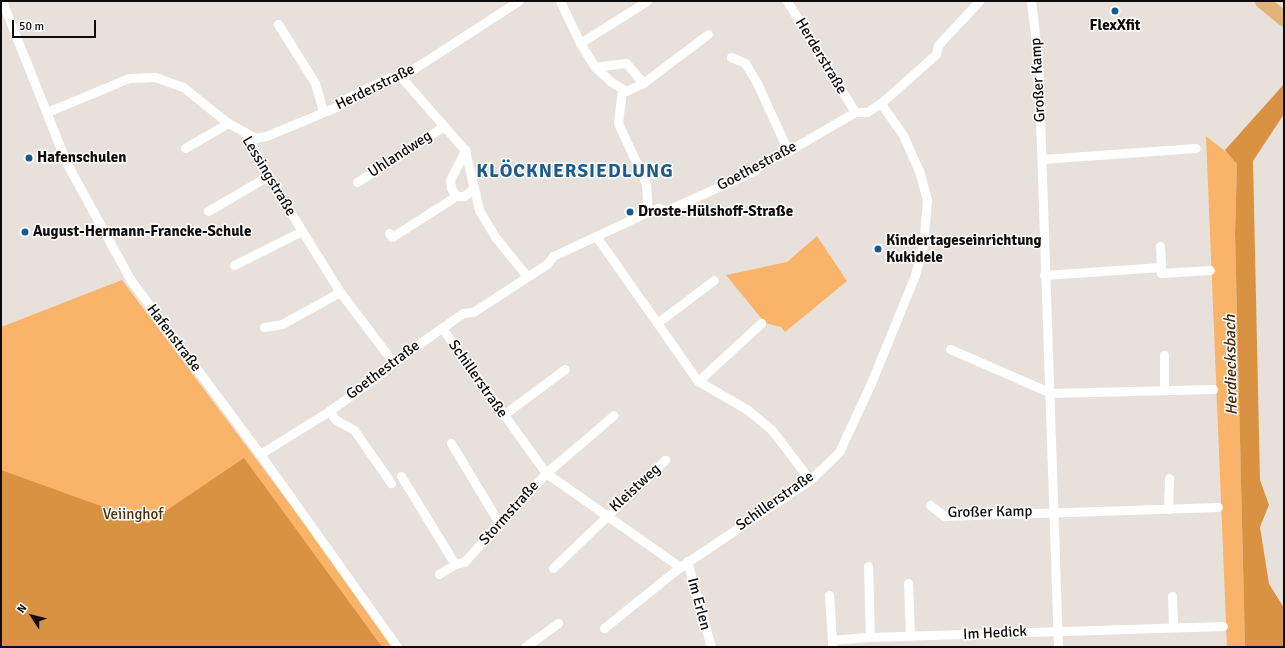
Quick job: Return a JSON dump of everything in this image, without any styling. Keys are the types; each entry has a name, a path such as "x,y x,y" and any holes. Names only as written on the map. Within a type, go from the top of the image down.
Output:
{"main road":[{"path":"1262,1 1284,19"}],"street":[{"name":"Hafenstraße","path":"2,1 77,184 130,279 260,454 397,647"},
{"name":"Herderstraße","path":"245,132 255,138 266,136 323,112 390,78 401,77 518,1"},
{"path":"560,1 580,43 595,67 622,90"},
{"path":"580,43 647,1"},
{"name":"Herderstraße","path":"787,1 855,112"},
{"name":"Goethestraße","path":"260,454 329,411 383,372 392,362 463,313 473,312 526,275 547,264 553,256 648,212 658,208 667,210 754,171 761,162 788,151 855,112 867,112 881,103 936,54 938,45 979,1"},
{"name":"Großer Kamp","path":"1031,1 1037,36 1042,159 1044,275 1051,392 1053,511 1058,647"},
{"path":"278,24 315,83 323,112"},
{"path":"622,90 643,83 708,34"},
{"path":"731,56 744,63 757,83 788,151"},
{"path":"595,67 626,63 643,83"},
{"name":"Lessingstraße","path":"47,112 129,78 155,76 183,87 228,123 245,132 268,176 340,292 392,362"},
{"path":"401,77 465,150 479,210 493,232 526,275"},
{"path":"622,90 618,124 646,184 648,212"},
{"name":"Schillerstraße","path":"442,328 546,473 605,516 683,564 810,480 839,452 872,384 915,275 923,246 928,200 919,171 903,135 881,103"},
{"path":"185,148 228,123"},
{"name":"Uhlandweg","path":"357,182 444,126"},
{"path":"1042,159 1196,148"},
{"path":"456,196 451,188 450,180 465,150"},
{"path":"208,211 268,176"},
{"path":"389,233 392,237 456,196 464,196 474,188"},
{"path":"234,265 302,231"},
{"path":"596,236 698,381 748,410 771,429 810,480"},
{"path":"1160,246 1161,273 1210,270"},
{"path":"1044,275 1161,267"},
{"path":"657,323 714,280"},
{"path":"264,327 282,324 340,292"},
{"path":"698,381 761,323"},
{"path":"950,349 1051,392 1213,389"},
{"path":"1164,355 1164,390"},
{"path":"503,415 565,369"},
{"path":"329,411 336,420 354,430 391,483"},
{"name":"Stormstraße","path":"439,574 455,564 464,562 546,473 614,415"},
{"path":"451,443 499,523"},
{"name":"Kleistweg","path":"553,568 605,516 665,460"},
{"path":"402,476 455,564"},
{"path":"1168,478 1168,509"},
{"name":"Großer Kamp","path":"930,505 944,516 1053,511 1218,507"},
{"path":"604,628 683,564"},
{"name":"Im Erlen","path":"683,564 711,647"},
{"path":"868,566 870,637"},
{"path":"908,583 910,636"},
{"name":"Im Hedick","path":"830,595 832,643 870,637 1057,630"},
{"path":"1172,596 1173,626"},
{"path":"525,647 558,623"},
{"path":"1057,630 1173,626 1224,626"}],"green space":[{"path":"1206,136 1234,158 1237,164 1235,233 1245,647 1227,647"},
{"path":"817,236 847,281 785,332 781,327 765,323 726,275 787,262"},
{"name":"Veiinghof","path":"122,280 397,647 1,647 1,327"}],"shaded area":[{"path":"1284,84 1284,114 1253,161 1260,480 1269,505 1260,527 1269,584 1284,608 1284,646 1245,647 1235,233 1237,164 1225,150"},
{"path":"244,458 382,647 1,647 1,470 148,523"}],"waterway":[{"name":"Herdiecksbach","path":"1257,647 1244,490 1242,297 1245,216 1241,166 1250,136 1284,97"}],"place":[{"name":"FlexXfit","path":"1115,11"},
{"name":"Hafenschulen","path":"29,158"},
{"name":"Droste-Hülshoff-Straße","path":"630,212"},
{"name":"August-Hermann-Francke-Schule","path":"25,232"},
{"name":"Kindertageseinrichtung Kukidele","path":"878,249"}],"district":[{"name":"KLÖCKNERSIEDLUNG","path":"575,172"}]}
